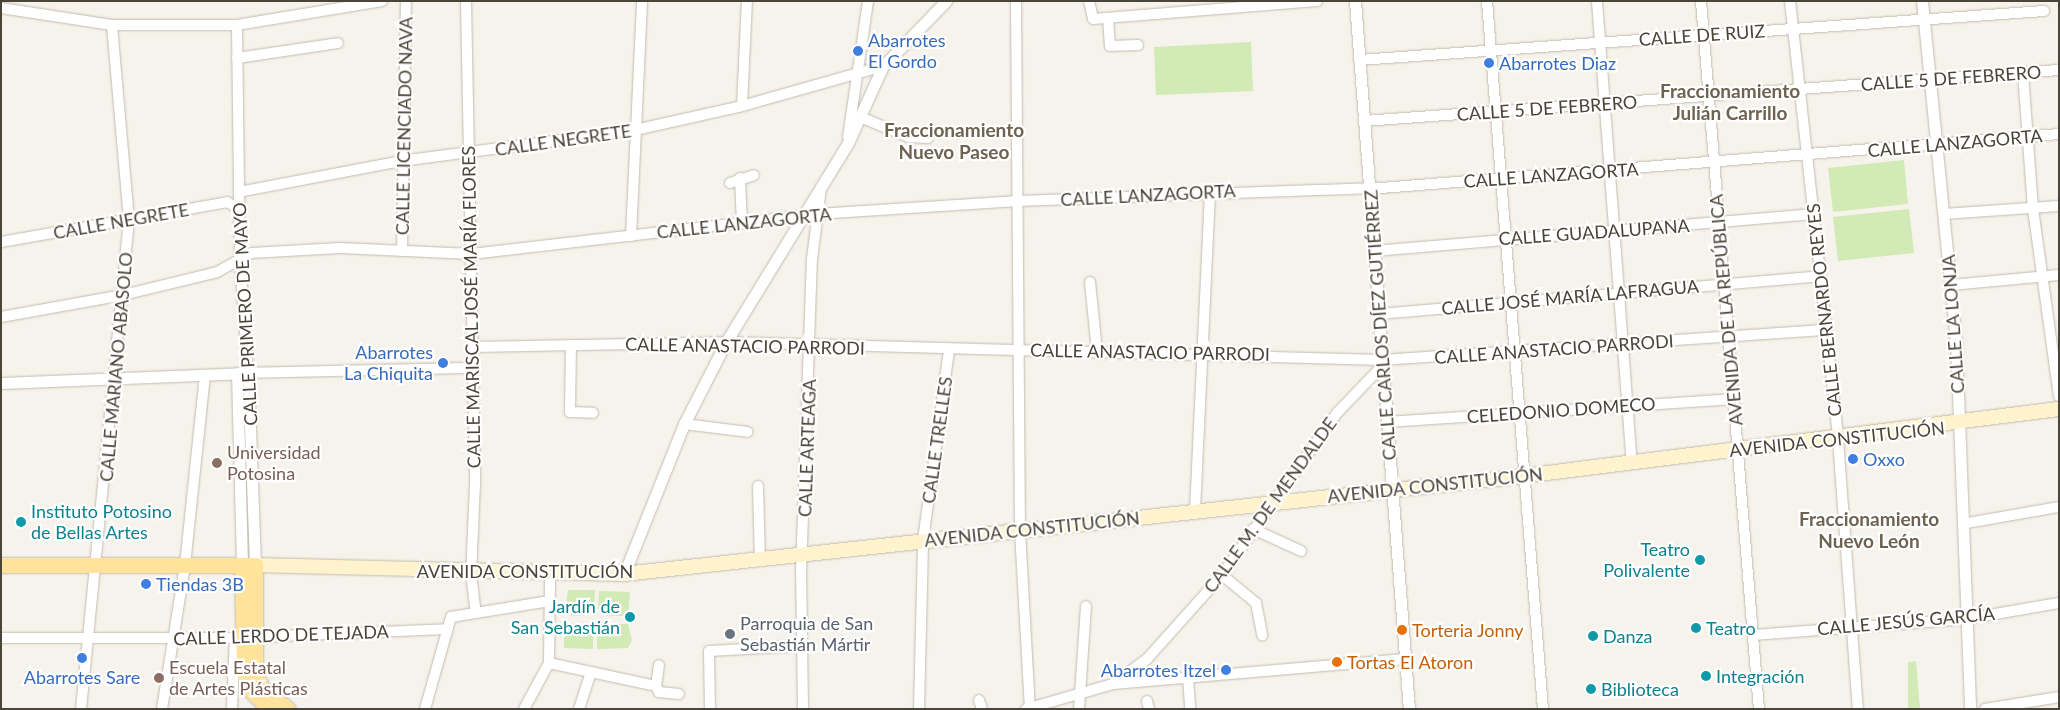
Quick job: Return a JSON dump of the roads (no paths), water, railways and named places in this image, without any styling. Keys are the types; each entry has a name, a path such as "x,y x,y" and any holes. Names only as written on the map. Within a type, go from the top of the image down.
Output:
{"main road":[{"name":"AVENIDA CONSTITUCIÓN","path":"1,565 248,565 471,574 624,574 1523,476 1961,425 2059,409"},
{"name":"CALLE PRIMERO DE MAYO","path":"248,565 244,638 254,686"},
{"path":"254,686 278,707"}],"street":[{"path":"1,8 112,25 237,25 382,1"},
{"name":"CALLE LICENCIADO NAVA","path":"402,252 401,162 406,1"},
{"name":"CALLE MARISCAL JOSÉ MARÍA FLORES","path":"466,1 473,347 471,574 476,613"},
{"path":"631,236 642,1"},
{"path":"742,106 747,1"},
{"path":"848,143 868,1"},
{"path":"624,574 684,424 726,342 848,143 883,66 946,1"},
{"path":"1016,1 1022,350 1020,531 1028,708 1113,684 1405,659"},
{"path":"1089,1 1090,17 1108,18 1316,1"},
{"name":"CALLE CARLOS DÍEZ GUTIÉRREZ","path":"1355,1 1409,709"},
{"path":"1488,1 1520,412 1523,476 1543,709"},
{"path":"1597,1 1632,462"},
{"name":"AVENIDA DE LA REPÚBLICA","path":"1701,1 1759,709"},
{"name":"CALLE BERNARDO REYES","path":"1790,1 1838,439 1858,709"},
{"name":"CALLE LA LONJA","path":"1922,1 1951,285 1961,425 1966,523 1966,619 1970,709"},
{"name":"CALLE DE RUIZ","path":"1359,60 2044,11"},
{"path":"1108,18 1110,46 1138,45"},
{"name":"CALLE MARIANO ABASOLO","path":"81,709 124,295 129,220 112,25"},
{"name":"CALLE PRIMERO DE MAYO","path":"237,25 240,262 248,565"},
{"path":"236,58 338,43"},
{"name":"CALLE NEGRETE","path":"239,192 401,162 635,130 742,106 856,76 883,66"},
{"name":"CALLE 5 DE FEBRERO","path":"1364,121 2059,70"},
{"path":"2023,73 2030,138 2033,208 2059,396"},
{"path":"860,118 909,137 928,138"},
{"name":"CALLE LANZAGORTA","path":"1,317 124,295 240,262 251,253 340,248 472,254 817,214 1019,201 1502,178 2030,138 2059,134"},
{"path":"730,183 740,178 754,175"},
{"path":"740,178 742,222"},
{"name":"CALLE ARTEAGA","path":"803,709 800,646 810,345 817,214 821,188"},
{"path":"1195,511 1210,192"},
{"name":"CALLE NEGRETE","path":"1,242 228,202 239,209"},
{"path":"1944,214 2059,206"},
{"name":"CALLE GUADALUPANA","path":"1374,251 1506,237 1614,232 1814,214"},
{"path":"1951,285 2059,275"},
{"name":"CALLE JOSÉ MARÍA LAFRAGUA","path":"1379,314 1511,301 1820,276"},
{"path":"1090,282 1097,351"},
{"name":"CALLE ANASTACIO PARRODI","path":"473,347 726,342 949,350 1202,353 1383,363 1826,330"},
{"path":"571,345 570,412 593,413"},
{"name":"CALLE TRELLES","path":"918,709 923,540 949,350"},
{"name":"CALLE M. DE MENDALDE","path":"1113,684 1147,659 1222,575 1269,503 1338,412 1383,363"},
{"path":"1,384 243,373 472,368"},
{"path":"162,709 185,565 205,375"},
{"name":"CELEDONIO DOMECO","path":"1388,422 1734,399"},
{"path":"684,424 748,432"},
{"path":"758,486 760,560"},
{"path":"1966,523 2059,507"},
{"path":"1252,529 1301,551"},
{"path":"524,709 549,663 550,575"},
{"path":"1222,575 1256,603 1262,635"},
{"path":"424,709 451,618 550,601"},
{"name":"CALLE JESÚS GARCÍA","path":"1753,635 1852,625 1966,619 2059,603"},
{"path":"1079,709 1083,691 1086,606"},
{"name":"CALLE LERDO DE TEJADA","path":"1,638 244,638 448,629"},
{"path":"232,709 233,692 244,638"},
{"path":"710,709 709,651 800,646"},
{"path":"1147,659 1145,673 1159,680"},
{"path":"549,663 656,686"},
{"path":"658,665 656,686 659,692 679,694"},
{"path":"579,709 592,672"},
{"path":"1188,677 1190,709"},
{"path":"233,692 254,686"},
{"path":"1985,709 2059,697"}],"place":[{"name":"Abarrotes El Gordo","path":"858,51"},
{"name":"Abarrotes Diaz","path":"1489,63"},
{"name":"Abarrotes La Chiquita","path":"443,363"},
{"name":"Oxxo","path":"1853,459"},
{"name":"Universidad Potosina","path":"217,463"},
{"name":"Instituto Potosino de Bellas Artes","path":"21,522"},
{"name":"Teatro Polivalente","path":"1700,560"},
{"name":"Tiendas 3B","path":"146,584"},
{"name":"Jardín de San Sebastián","path":"630,617"},
{"name":"Teatro","path":"1696,628"},
{"name":"Torteria Jonny","path":"1402,630"},
{"name":"Parroquia de San Sebastián Mártir","path":"730,634"},
{"name":"Danza","path":"1593,636"},
{"name":"Abarrotes Sare","path":"82,658"},
{"name":"Tortas El Atoron","path":"1337,662"},
{"name":"Abarrotes Itzel","path":"1226,670"},
{"name":"Integración","path":"1706,676"},
{"name":"Escuela Estatal de Artes Plásticas","path":"159,678"},
{"name":"Biblioteca","path":"1591,689"}],"district":[{"name":"Fraccionamiento Julián Carrillo","path":"1730,102"},
{"name":"Fraccionamiento Nuevo Paseo","path":"954,141"},
{"name":"Fraccionamiento Nuevo León","path":"1869,530"}]}
